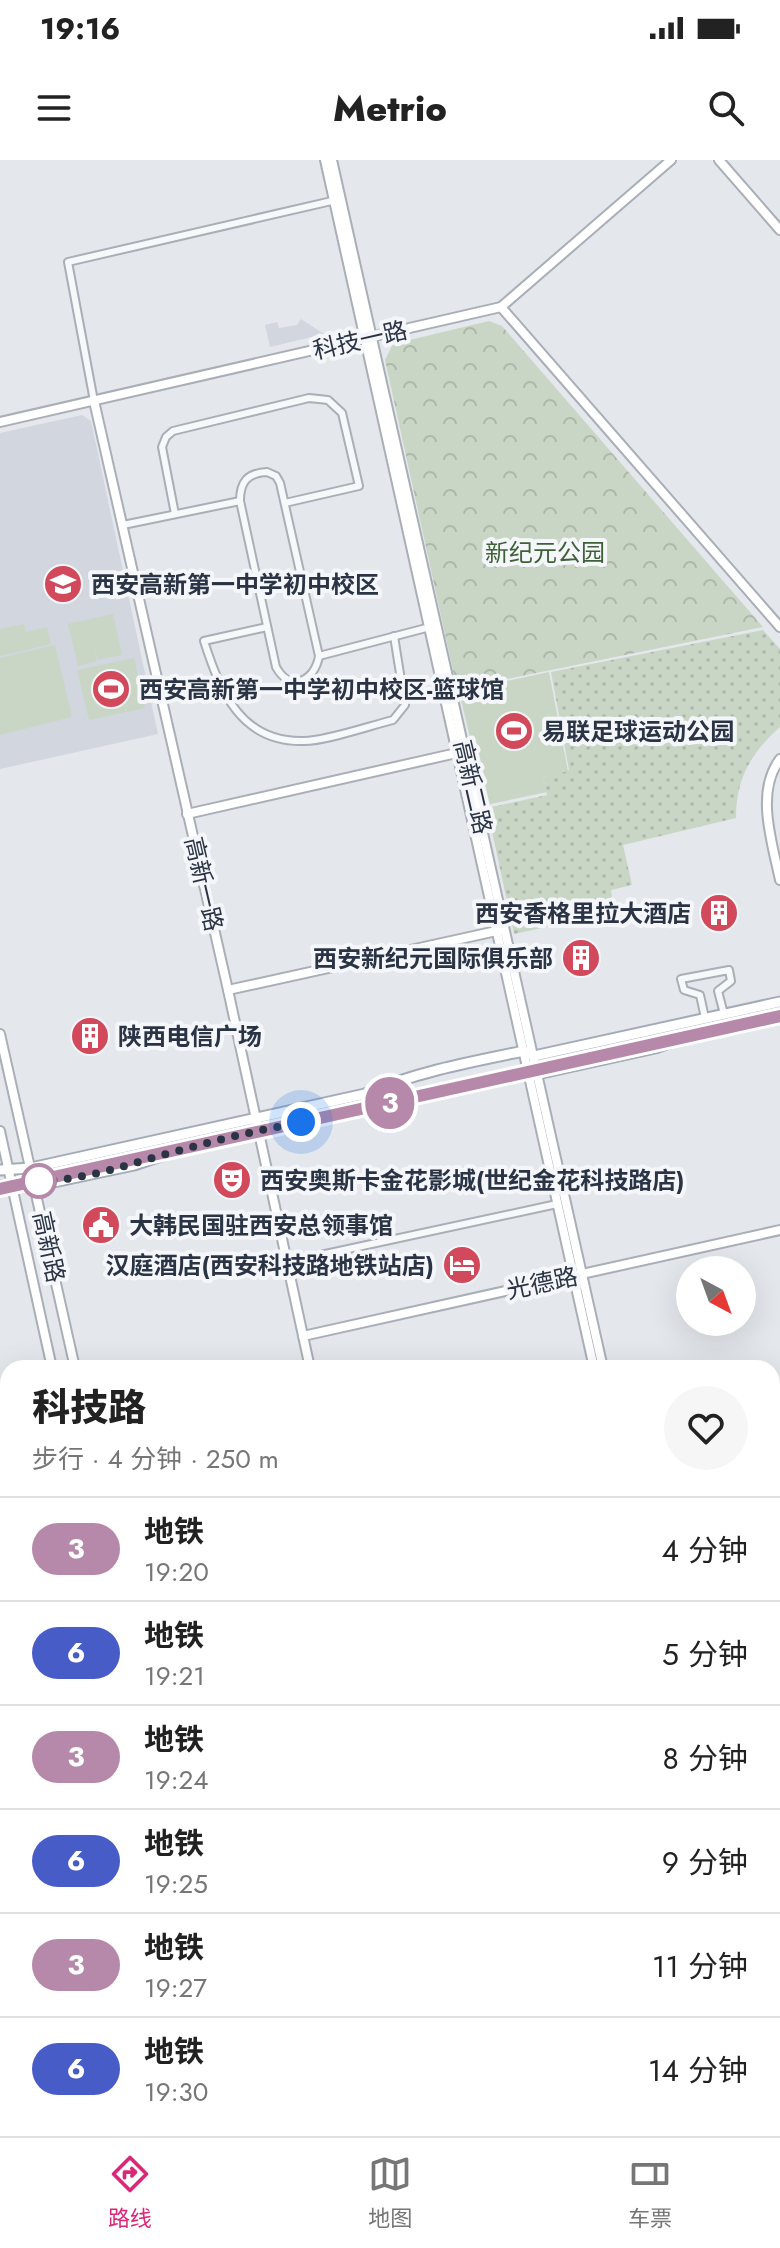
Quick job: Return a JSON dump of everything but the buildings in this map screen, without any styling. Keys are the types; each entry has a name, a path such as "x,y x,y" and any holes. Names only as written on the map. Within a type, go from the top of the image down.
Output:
{"highway":[{"path":"756,2136 763,2136"}],"main road":[{"path":"4,1169 31,1168 256,1119 365,1094 401,1078 780,1002"},
{"path":"0,1186 35,1186 134,1165 182,1149 259,1131 655,1048 703,1031 780,1013"}],"street":[{"name":"高新二路","path":"325,160 369,339 502,930 593,1360"},
{"name":"高新二路","path":"332,160 337,200"},
{"name":"科技一路","path":"0,422 501,307 671,160"},
{"path":"719,160 780,230"},
{"path":"94,401 68,262 337,200"},
{"path":"501,307 780,627"},
{"name":"高新二路","path":"369,339 430,627 462,752"},
{"path":"175,514 162,447 173,431 309,398 328,400 342,413 359,486 285,503"},
{"name":"高新一路","path":"94,401 308,1360"},
{"path":"267,472 276,476 280,483 319,656 317,668 310,677 298,682 287,679 276,667 240,501 240,488 245,478 267,472"},
{"path":"123,525 240,501"},
{"path":"267,627 204,641 227,700 250,725 279,738 305,741 393,720 401,713 405,705 394,636"},
{"path":"319,656 430,627"},
{"path":"187,814 462,752"},
{"path":"780,759 771,770 767,803 780,880"},
{"path":"228,990 502,930"},
{"path":"705,1018 700,995 684,990 681,979 729,970 731,981 718,991 724,1014"},
{"name":"高新路","path":"0,1034 73,1360"},
{"name":"高新二路","path":"533,1073 557,1204 601,1360"},
{"name":"高新路","path":"0,1131 4,1169 12,1184 50,1360"},
{"path":"288,1262 557,1204"},
{"name":"光德路","path":"303,1336 780,1230"}],"shaded area":[{"path":"301,319 324,334 270,347 265,325 277,322 279,328 297,325"},
{"name":"西安高新第一中学初中校区","path":"82,415 91,421 158,734 0,769 0,433"}],"green space":[{"name":"新纪元公园","path":"489,321 502,326 763,627 457,689 385,360 393,344"},
{"path":"113,614 122,655 98,660 94,646 97,661 78,666 68,624"},
{"path":"24,624 26,632 47,627 51,644 0,656 0,629"},
{"path":"763,630 780,649 780,727 747,767 739,791 736,818 623,845 632,885 611,890 613,904 591,909 592,917 514,934 487,808 547,795 543,777 569,770 551,672"},
{"path":"55,645 72,717 0,735 0,658"},
{"name":"西安高新第一中学初中校区-篮球馆","path":"134,658 145,708 89,720 77,670"},
{"name":"易联足球运动公园","path":"549,672 568,771 543,777 547,792 486,805 459,691"}],"metro line":[{"name":"3","path":"0,1189 780,1016"}],"place":[{"name":"西安高新第一中学初中校区","path":"63,584"},
{"name":"西安高新第一中学初中校区-篮球馆","path":"111,689"},
{"name":"易联足球运动公园","path":"514,731"},
{"name":"西安香格里拉大酒店","path":"719,913"},
{"name":"西安新纪元国际俱乐部","path":"581,958"},
{"name":"陕西电信广场","path":"90,1036"},
{"name":"西安奥斯卡金花影城(世纪金花科技路店)","path":"232,1180"},
{"name":"大韩民国驻西安总领事馆","path":"101,1225"},
{"name":"汉庭酒店(西安科技路地铁站店)","path":"462,1265"}],"route":[{"path":"39,1181 60,1180 134,1165 182,1149 301,1122"}]}
